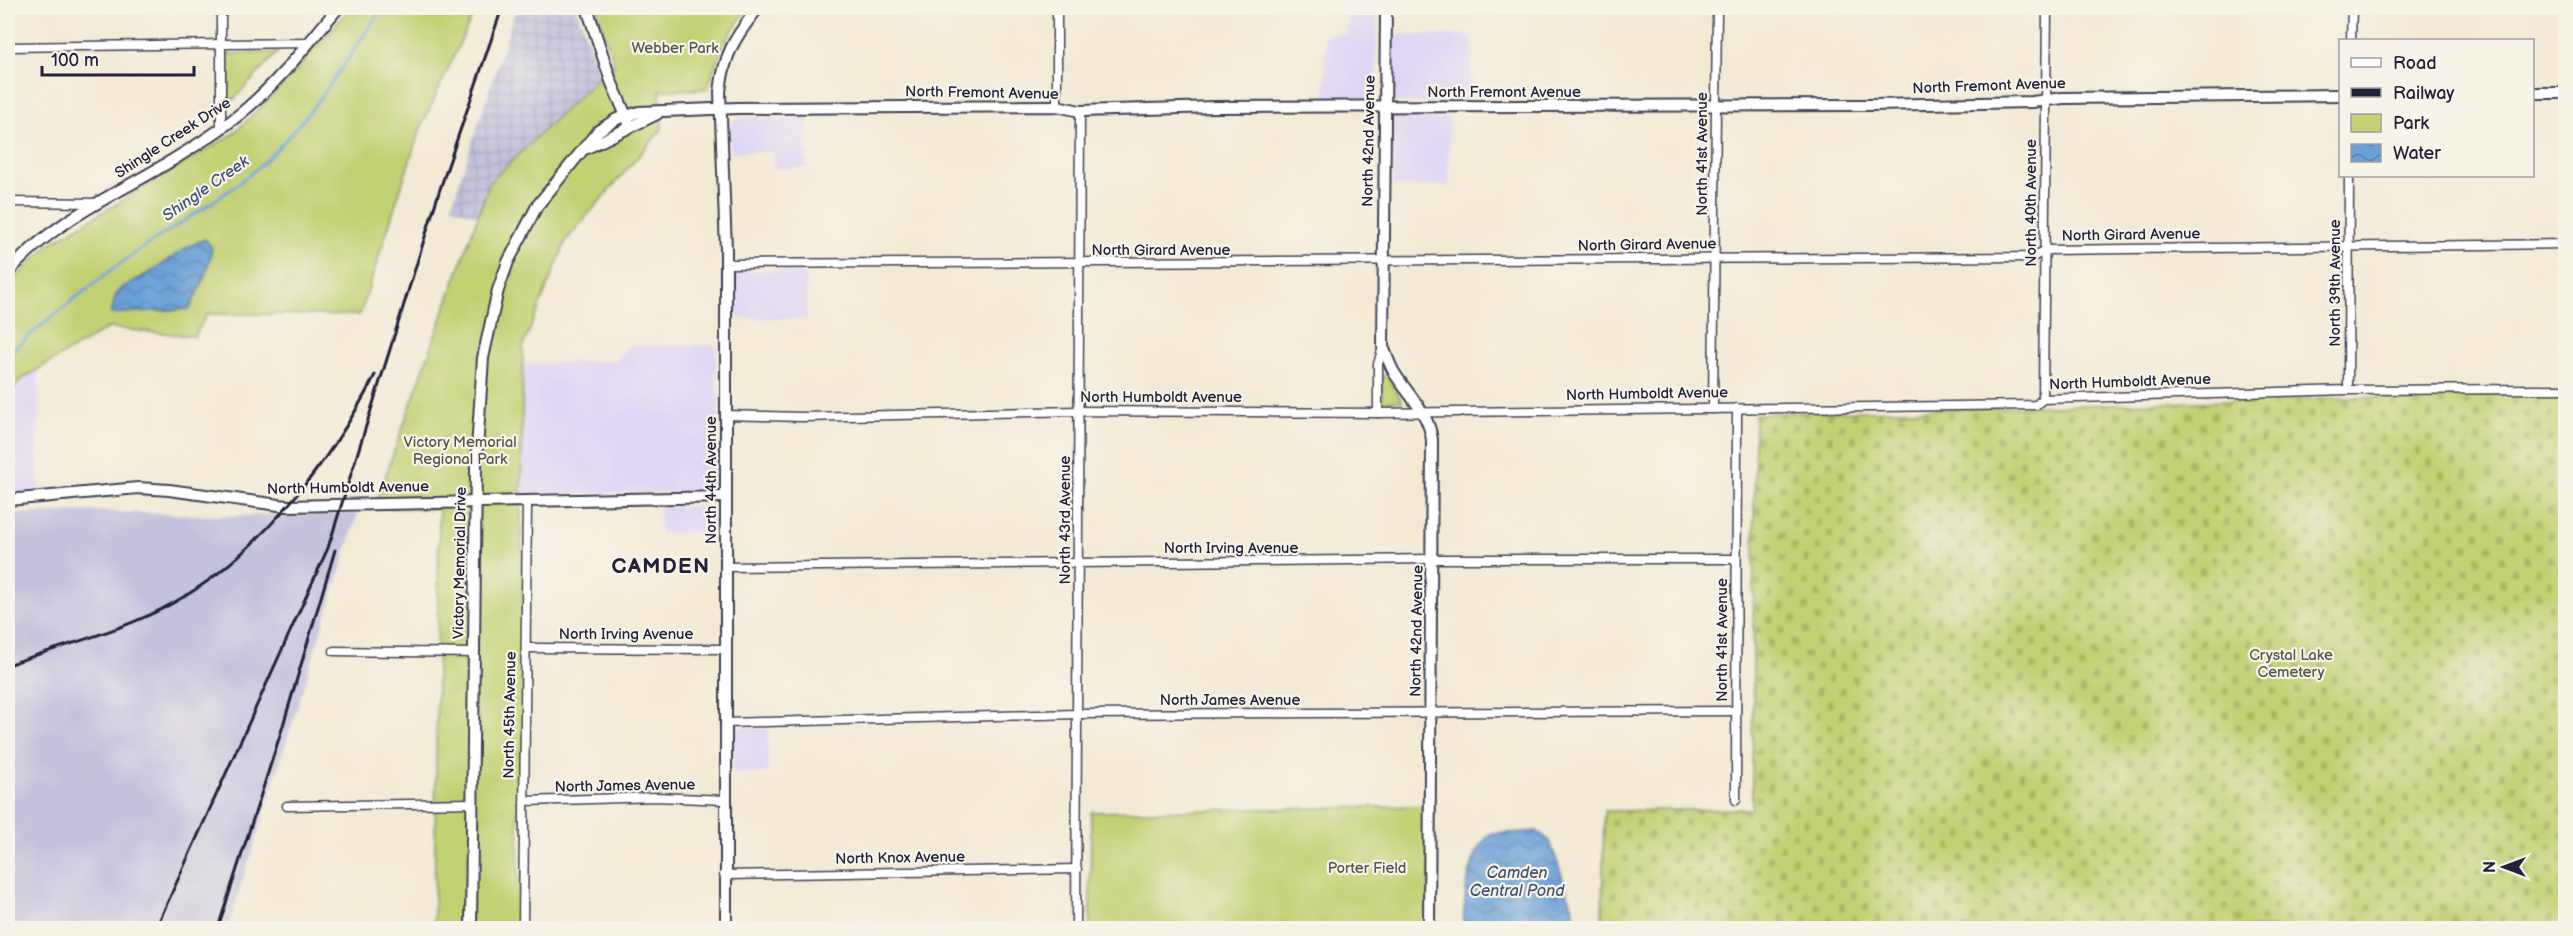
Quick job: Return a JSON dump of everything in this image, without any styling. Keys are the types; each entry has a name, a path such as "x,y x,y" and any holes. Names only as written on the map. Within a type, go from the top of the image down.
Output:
{"street":[{"path":"221,8 221,127"},
{"name":"Shingle Creek Drive","path":"8,273 32,248 65,222 180,155 245,110 309,43 338,8"},
{"path":"587,8 611,81 628,120"},
{"name":"North 44th Avenue","path":"726,928 724,875 726,264 725,175 720,108 722,72 728,52 737,34 758,8"},
{"path":"1057,8 1057,106"},
{"name":"North 42nd Avenue","path":"1378,412 1378,370 1383,347 1386,8"},
{"name":"North 41st Avenue","path":"1713,409 1717,8"},
{"name":"North 40th Avenue","path":"2043,399 2047,8"},
{"path":"2351,39 2352,8"},
{"path":"8,47 309,43"},
{"path":"2534,93 2565,93"},
{"name":"North Fremont Avenue","path":"667,110 1057,106 1080,111 1215,107 1716,106 2046,101 2063,98 2339,95"},
{"name":"Victory Memorial Drive","path":"471,928 478,424 483,358 498,290 508,262 537,206 598,131 667,110"},
{"name":"North 43rd Avenue","path":"1076,928 1080,111"},
{"name":"North 39th Avenue","path":"2348,390 2349,177"},
{"path":"8,202 98,203"},
{"name":"North Girard Avenue","path":"726,264 2032,257 2045,250 2565,244"},
{"name":"North 42nd Avenue","path":"1383,347 1393,371 1423,412 1430,427 1432,440 1429,928"},
{"name":"North Humboldt Avenue","path":"726,415 803,417 1079,411 1423,412 2036,405 2043,399 2348,390 2565,389"},
{"name":"North 41st Avenue","path":"1736,800 1737,408"},
{"name":"North Humboldt Avenue","path":"8,500 138,488 179,491 286,506 726,497"},
{"name":"North 45th Avenue","path":"523,928 527,502"},
{"name":"North Irving Avenue","path":"726,567 1078,562 1736,559"},
{"name":"North Irving Avenue","path":"526,648 725,649"},
{"path":"334,651 474,653"},
{"name":"North James Avenue","path":"725,723 1078,714 1736,711"},
{"name":"North James Avenue","path":"525,801 657,797 725,800"},
{"path":"286,806 473,803"},
{"name":"North Knox Avenue","path":"724,875 1077,869"}],"shaded area":[{"path":"516,8 576,8 600,76 490,182 478,216 451,207"},
{"path":"1348,8 1377,8 1376,93 1371,101 1325,101 1325,34 1347,34"},
{"path":"1393,35 1472,35 1471,100 1440,103 1394,102 1390,98 1393,76"},
{"path":"1395,117 1449,118 1449,186 1393,186 1393,142 1389,124"},
{"path":"740,118 808,118 807,168 774,169 774,152 731,152 729,127"},
{"path":"740,268 746,271 806,270 807,319 733,318 732,275"},
{"path":"716,345 716,391 719,400 716,466 720,479 716,487 708,492 521,494 523,364 616,361 627,346"},
{"path":"38,370 39,494 8,497 8,397 20,380"},
{"path":"709,506 715,512 716,532 660,533 659,507"},
{"path":"94,511 221,516 358,513 228,928 8,928 8,514"},
{"path":"740,727 768,728 768,773 733,773 732,733"}],"green space":[{"path":"350,8 476,8 419,132 360,315 207,314 195,336 108,328 20,380 8,397 8,290 17,277 49,244 233,134 289,79"},
{"name":"Victory Memorial Regional Park","path":"596,8 749,8 724,46 715,65 708,89 660,90 662,129 567,239 523,346 521,503 524,744 518,801 519,928 434,928 439,509 374,508 490,182 600,76 615,66"},
{"path":"278,52 231,102 228,103 228,54"},
{"path":"1382,376 1387,376 1402,401 1382,402"},
{"name":"Crystal Lake Cemetery","path":"2565,392 2565,928 1602,928 1604,811 1752,809 1755,414"},
{"name":"Porter Field","path":"1430,806 1428,928 1090,928 1091,812"}],"water":[{"path":"205,239 212,248 209,265 189,309 111,314 116,294 123,287 149,273 189,246"},
{"name":"Camden Central Pond","path":"1537,831 1550,841 1574,911 1576,928 1463,928 1468,878 1482,843 1490,834"}],"waterway":[{"name":"Shingle Creek","path":"8,354 109,272 220,197 263,163 312,108 382,8"}],"railway":[{"path":"156,928 328,548 439,192 502,8"},
{"path":"8,665 113,630 154,613 204,583 234,560 289,504 314,472 337,440 375,375"},
{"path":"218,928 282,729 335,550"}],"district":[{"name":"CAMDEN","path":"661,566"}],"park label":[{"name":"Webber Park","path":"675,48"}]}
